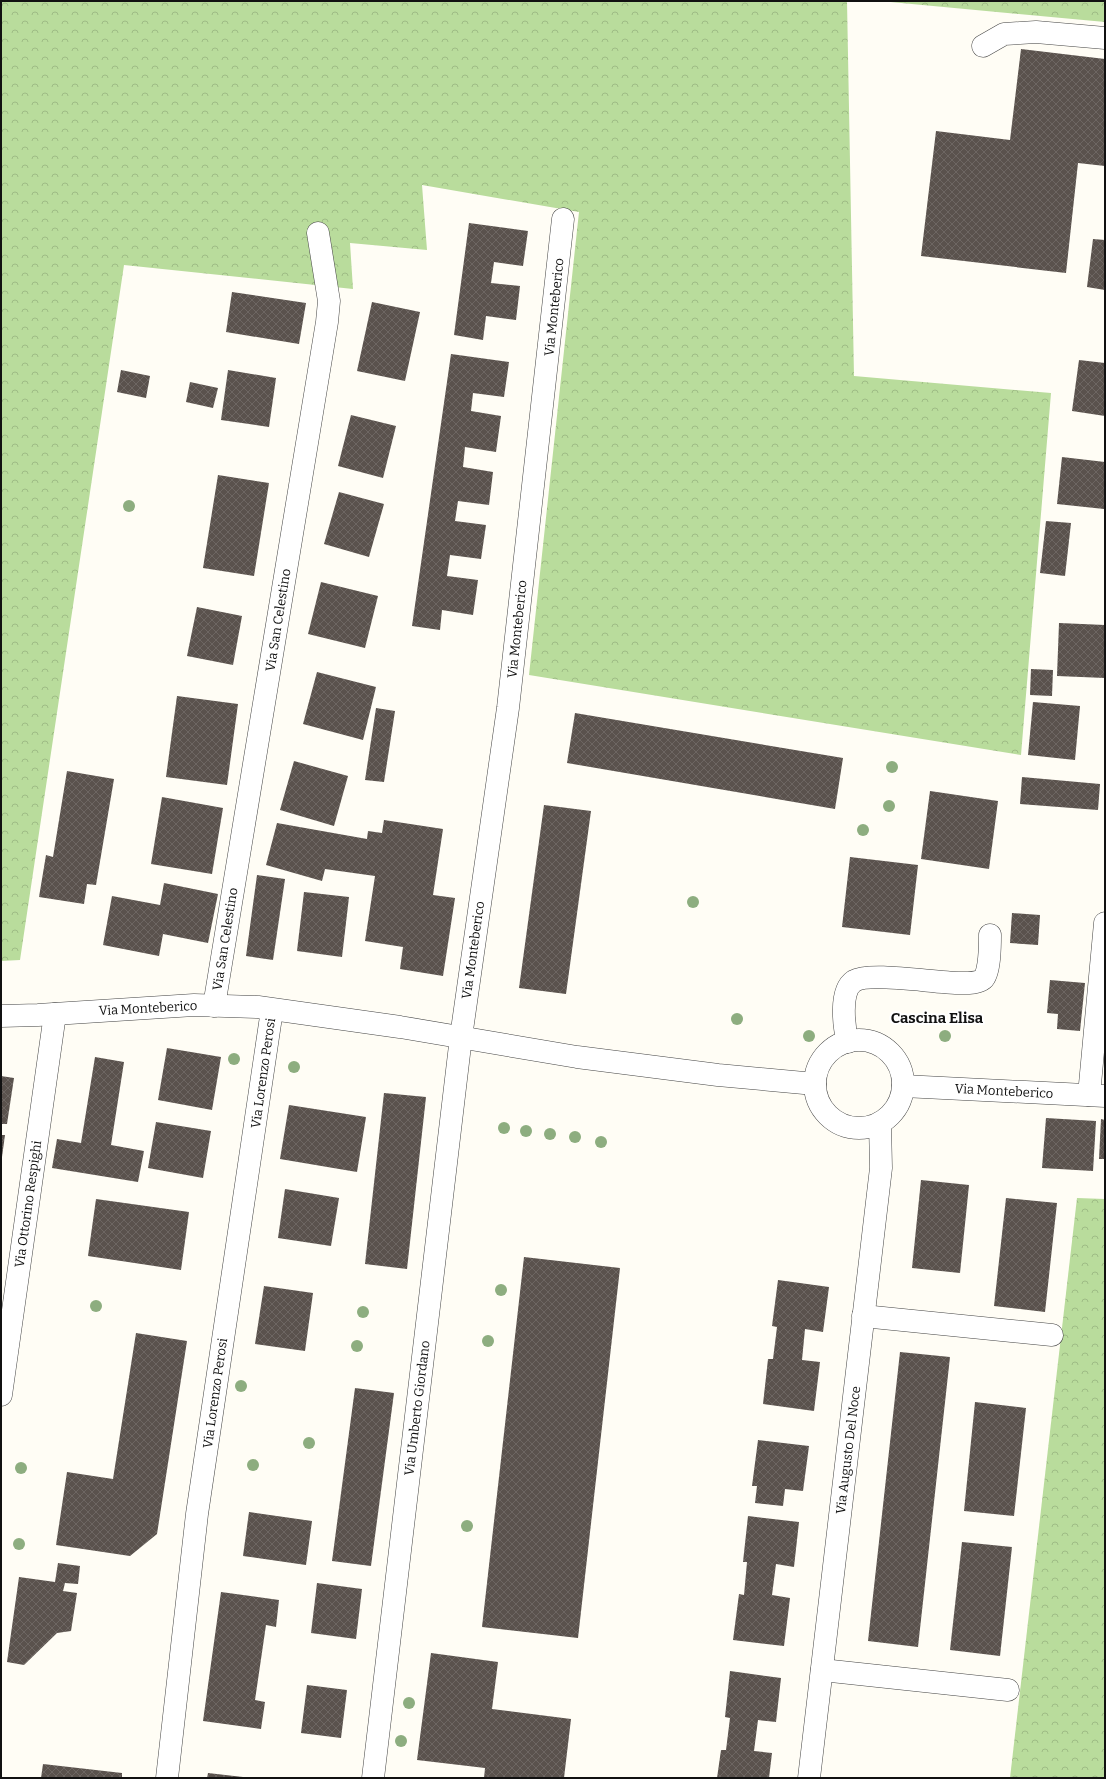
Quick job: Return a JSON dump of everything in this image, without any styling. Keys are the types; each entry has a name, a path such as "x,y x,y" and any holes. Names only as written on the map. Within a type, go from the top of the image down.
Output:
{"street":[{"path":"983,46 1004,34 1036,32 1105,38"},
{"name":"Via Monteberico","path":"461,1037 508,708 563,219"},
{"name":"Via San Celestino","path":"214,1006 327,322 329,301 318,233"},
{"path":"1097,1095 1105,923"},
{"path":"848,1042 845,1030 844,1000 847,990 853,982 865,978 879,977 954,983 983,980 987,973 990,935"},
{"name":"Via Monteberico","path":"1,1016 194,1005 258,1007 461,1037 577,1057 718,1075 815,1084"},
{"name":"Via Lorenzo Perosi","path":"167,1778 197,1514 272,1010"},
{"name":"Via Ottorino Respighi","path":"1,1395 55,1014"},
{"name":"Via Umberto Giordano","path":"373,1778 461,1037"},
{"path":"860,1040 871,1042 882,1047 891,1054 898,1063 902,1074 903,1086 900,1101 892,1114 880,1123 866,1128 850,1127 836,1122 825,1112 818,1099 815,1084 818,1070 825,1057 835,1048 848,1042 860,1040"},
{"name":"Via Monteberico","path":"903,1086 1097,1095"},
{"name":"Via Augusto Del Noce","path":"809,1778 881,1168 880,1123"},
{"path":"863,1316 1052,1335"},
{"path":"822,1670 1008,1690"}],"green space":[{"path":"1,1 847,1 854,376 1051,393 1021,755 529,675 579,212 422,185 427,250 350,243 353,289 124,265 20,960 1,961"},
{"path":"880,1 1105,1 1105,22"},
{"path":"1077,1198 1105,1199 1105,1778 1010,1778"}],"building":[{"path":"1021,49 1105,59 1105,166 1078,163 1066,273 921,256 936,131 1010,140"},
{"path":"469,223 528,231 523,266 494,262 491,283 520,286 516,320 486,316 483,340 454,335"},
{"path":"1093,239 1105,240 1105,290 1087,287"},
{"path":"232,292 306,303 299,344 226,332"},
{"path":"372,302 420,312 405,381 357,371"},
{"path":"451,354 509,362 504,397 473,393 471,411 501,416 496,452 465,447 463,467 493,472 489,505 458,501 455,521 486,525 481,559 450,555 447,576 478,580 473,615 442,610 440,630 412,626"},
{"path":"1079,360 1105,363 1105,416 1072,411"},
{"path":"121,370 150,376 146,398 117,392"},
{"path":"228,370 276,378 269,427 221,420"},
{"path":"190,382 218,388 213,408 186,402"},
{"path":"351,415 396,426 383,478 338,466"},
{"path":"1062,457 1105,462 1104,509 1057,504"},
{"path":"218,475 269,483 254,576 203,568"},
{"path":"339,492 384,504 369,557 324,544"},
{"path":"1046,521 1071,523 1065,576 1040,573"},
{"path":"321,582 378,596 365,648 308,634"},
{"path":"197,607 242,616 233,665 187,656"},
{"path":"1059,623 1105,625 1105,678 1057,676"},
{"path":"1031,669 1053,670 1052,696 1030,695"},
{"path":"317,672 376,687 363,740 303,724"},
{"path":"177,696 238,704 227,785 166,777"},
{"path":"1033,702 1080,706 1075,760 1028,755"},
{"path":"376,708 395,711 384,782 365,780"},
{"path":"575,713 843,758 835,809 567,763"},
{"path":"294,761 348,776 334,826 280,810"},
{"path":"67,771 114,779 96,885 87,884 84,904 39,897 46,855 53,857"},
{"path":"1022,777 1100,784 1098,810 1020,804"},
{"path":"930,791 998,801 989,869 921,859"},
{"path":"162,797 223,808 212,874 151,864"},
{"path":"544,805 591,811 566,994 519,988"},
{"path":"384,820 443,829 433,895 455,898 443,976 400,969 403,947 365,941 375,876 325,869 322,881 266,865 277,823 367,839 368,831 382,833"},
{"path":"850,857 918,865 910,935 842,927"},
{"path":"257,875 285,879 273,960 246,956"},
{"path":"164,883 218,894 208,943 163,934 159,956 103,945 112,896 160,905"},
{"path":"304,892 349,897 342,957 297,951"},
{"path":"1012,913 1040,915 1038,945 1010,943"},
{"path":"1050,980 1085,983 1080,1031 1057,1029 1058,1014 1047,1013"},
{"path":"167,1048 221,1057 212,1110 158,1100"},
{"path":"95,1057 124,1062 111,1145 144,1151 138,1182 52,1168 57,1139 81,1143"},
{"path":"1,1076 14,1078 7,1124 1,1124"},
{"path":"384,1093 426,1097 407,1269 365,1264"},
{"path":"289,1105 366,1117 357,1172 280,1159"},
{"path":"1046,1118 1096,1121 1093,1171 1042,1168"},
{"path":"1101,1119 1105,1120 1105,1159 1099,1159"},
{"path":"156,1122 211,1131 203,1178 148,1168"},
{"path":"1,1135 5,1135 2,1157 1,1157"},
{"path":"921,1180 969,1185 960,1273 912,1268"},
{"path":"285,1189 339,1198 331,1246 278,1238"},
{"path":"1006,1198 1057,1203 1045,1312 994,1306"},
{"path":"96,1199 189,1212 181,1270 88,1256"},
{"path":"524,1257 620,1268 578,1638 482,1627"},
{"path":"778,1280 829,1287 823,1332 805,1329 802,1360 820,1362 814,1411 763,1404 768,1359 773,1359 777,1327 772,1326"},
{"path":"264,1286 313,1293 305,1351 255,1344"},
{"path":"136,1333 187,1341 157,1534 130,1556 56,1545 67,1472 113,1479"},
{"path":"900,1352 950,1357 918,1647 868,1641"},
{"path":"355,1388 394,1393 371,1566 332,1561"},
{"path":"975,1402 1026,1408 1014,1516 964,1511"},
{"path":"758,1440 809,1446 803,1491 785,1489 783,1506 755,1503 757,1486 752,1486"},
{"path":"249,1512 312,1521 306,1565 243,1556"},
{"path":"748,1516 799,1522 794,1567 776,1564 772,1595 790,1598 784,1646 733,1640 739,1594 744,1595 747,1562 743,1562"},
{"path":"962,1542 1012,1547 1000,1656 950,1650"},
{"path":"58,1563 80,1566 78,1584 65,1583 63,1591 77,1593 71,1631 57,1633 24,1665 7,1662 19,1577 55,1582"},
{"path":"317,1583 362,1589 356,1639 311,1633"},
{"path":"221,1592 279,1600 276,1627 266,1625 255,1700 265,1702 261,1729 203,1721"},
{"path":"431,1653 498,1662 492,1709 571,1719 564,1778 484,1778 485,1768 417,1760"},
{"path":"730,1671 781,1678 776,1722 758,1720 754,1751 772,1753 769,1778 717,1778 721,1750 726,1750 730,1718 725,1717"},
{"path":"307,1685 347,1690 341,1738 301,1733"},
{"path":"43,1764 122,1773 122,1778 41,1778"},
{"path":"208,1773 243,1777 243,1778 207,1778"}],"district":[{"name":"Cascina Elisa","path":"937,1018"}]}
